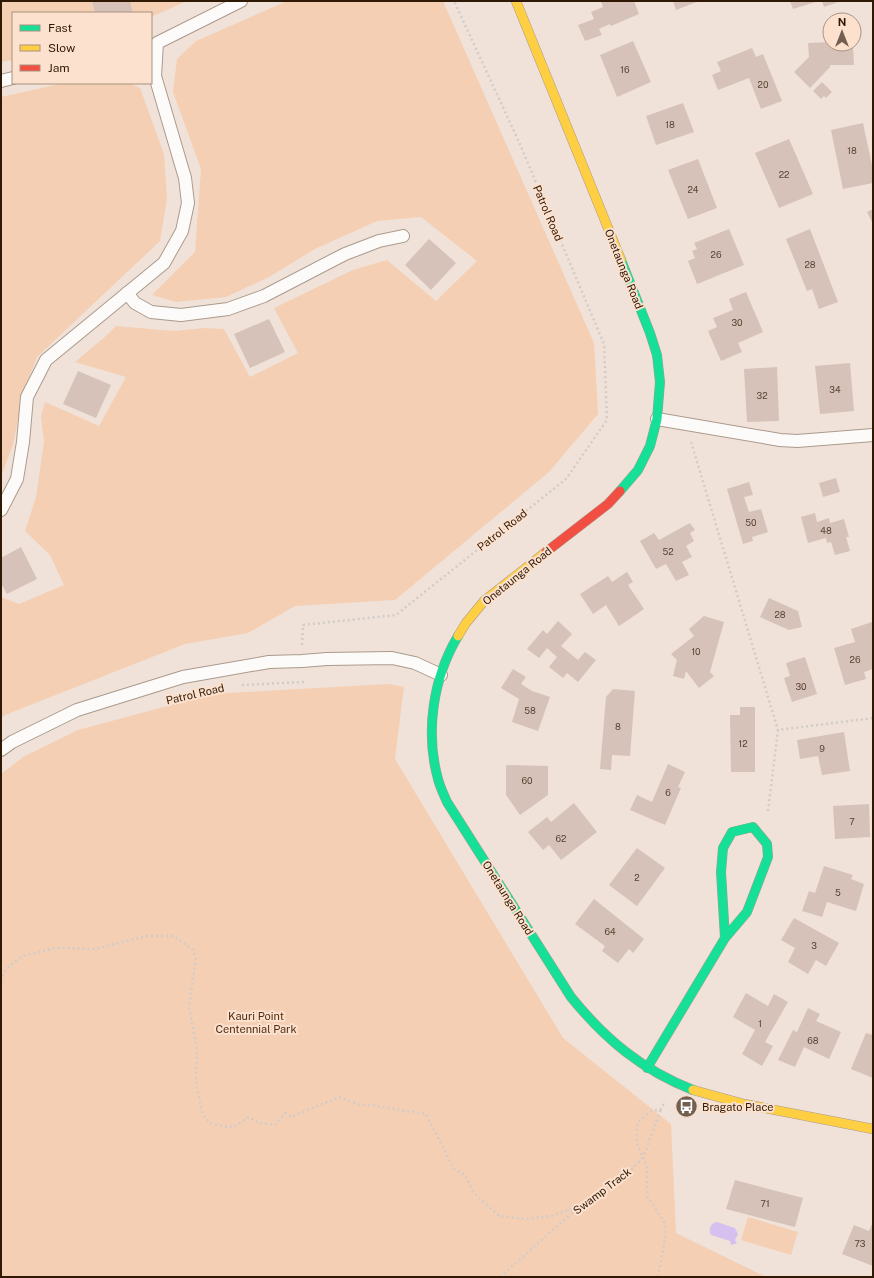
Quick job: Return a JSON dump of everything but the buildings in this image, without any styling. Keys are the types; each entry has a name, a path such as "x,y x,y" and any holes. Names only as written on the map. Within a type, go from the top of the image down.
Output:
{"street":[{"name":"Onetaunga Road","path":"516,1 650,333 657,355 660,382 657,419 650,446 638,470 608,504 484,601 466,623 451,648 441,675 435,701 431,730 433,758 438,781 447,802 571,997 590,1021 610,1041 647,1068 674,1082 726,1100 873,1130"},
{"path":"647,1068 725,938 747,912 768,857 767,844 754,827 732,832 723,848 721,872 725,938"}],"lane":[{"path":"1,510 17,479 23,442 27,397 46,360 164,263 182,231 188,203 185,178 155,76 154,44 241,1"},
{"path":"1,81 12,78"},
{"path":"127,293 135,303 151,312 181,315 228,309 264,296 345,254 380,241 403,236"},
{"path":"657,419 780,440 797,441 873,435"},
{"path":"1,750 12,742 77,710 183,677 269,662 392,658 415,663 441,675"}],"path":[{"name":"Patrol Road","path":"236,686 303,682 302,625 396,615 566,479 607,420 604,344 519,142 454,1"},
{"path":"686,425 778,730 767,814"},
{"path":"778,730 873,718"},
{"path":"1,981 6,969 23,956 56,948 95,949 146,936 174,936 192,949 196,958 189,1007 197,1050 196,1084 203,1115 210,1123 234,1127 249,1117 259,1123 275,1125 285,1113 291,1117 339,1097 360,1105 371,1105 426,1114 454,1169 465,1175 474,1193 499,1216 527,1219 551,1216 580,1206"},
{"path":"643,1158 668,1096"},
{"path":"658,1277 666,1233 665,1223 647,1196 647,1167 637,1143 637,1123 649,1112 662,1109"},
{"name":"Swamp Track","path":"500,1277 580,1206 626,1175 643,1158"}],"green space":[{"path":"1,1 92,1 95,12 12,12 12,60 1,62"},
{"path":"130,1 187,1 152,17 152,12 133,12"},
{"path":"287,1 443,1 594,343 598,414 549,472 395,600 295,606 248,633 185,644 5,715 1,718 1,597 19,604 64,585 50,555 25,531 36,497 44,442 41,416 45,402 99,426 126,377 75,362 116,326 173,331 205,328 224,329 250,377 298,353 274,308 353,270 387,260 436,301 477,261 421,217 377,221 315,249 269,277 226,297 176,302 152,295 195,252 201,169 173,92 177,59 196,41"},
{"path":"60,84 130,84 140,88 164,154 167,199 160,241 37,357 23,393 13,445 1,476 1,97"},
{"name":"Kauri Point Centennial Park","path":"388,684 404,687 395,759 563,1038 671,1124 676,1233 766,1277 1,1277 1,774 23,757 78,730 212,694"},
{"path":"748,1217 798,1232 791,1255 741,1240"}],"shaded area":[{"path":"717,1222 735,1228 738,1234 735,1240 737,1243 731,1245 730,1241 711,1235 711,1226 713,1223"}],"traffic: fast":[{"path":"620,491 638,470 650,446 657,419 660,382 657,355 650,333 621,260"},
{"path":"458,636 442,669 437,687 432,724 434,761 439,782 447,802 571,997 597,1026 626,1052 657,1073 693,1090"},
{"path":"647,1068 725,938 747,912 768,857 767,844 753,827 732,832 723,848 721,872 725,938"}],"traffic: slow":[{"path":"516,1 621,260"},
{"path":"458,636 466,623 484,601 546,552"},
{"path":"693,1090 744,1104 873,1129"}],"traffic: jam":[{"path":"546,552 608,504 620,491"}],"place":[{"name":"Bragato Place","path":"686,1107"}]}
